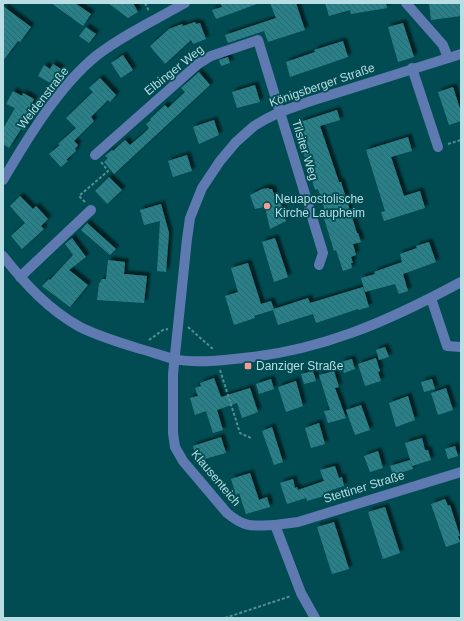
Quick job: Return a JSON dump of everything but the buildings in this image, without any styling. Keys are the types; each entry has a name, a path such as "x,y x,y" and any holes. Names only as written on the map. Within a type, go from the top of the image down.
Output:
{"street":[{"name":"Weldenstraße","path":"3,180 24,143 42,118 78,74 95,57 117,41 185,3"},
{"path":"406,3 444,45 448,58"},
{"name":"Elbinger Weg","path":"95,155 198,64 211,56 228,49 258,40 280,112"},
{"name":"Königsberger Straße","path":"175,359 190,218 202,188 236,142 254,126 280,112 412,68 461,54"},
{"path":"412,68 438,147"},
{"name":"Tilsiter Weg","path":"280,112 323,253 319,265"},
{"path":"20,277 91,210"},
{"path":"3,256 20,277 46,304 80,327 113,341 175,359 217,361 258,357 314,346 364,330 387,320 461,282"},
{"path":"431,298 447,346 461,347"},
{"name":"Klausenteich","path":"175,359 173,374 173,433 175,447 183,461 227,513 235,520 251,526 275,525"},
{"name":"Stettiner Straße","path":"275,525 298,522 461,472"},
{"path":"275,525 302,593 315,618"}],"path":[{"path":"91,210 79,196 108,171 95,155"},
{"path":"217,361 240,433 251,438"},
{"path":"225,618 302,593"}],"place":[{"name":"Neuapostolische Kirche Laupheim","path":"267,206"},
{"name":"Danziger Straße","path":"248,366"}]}
